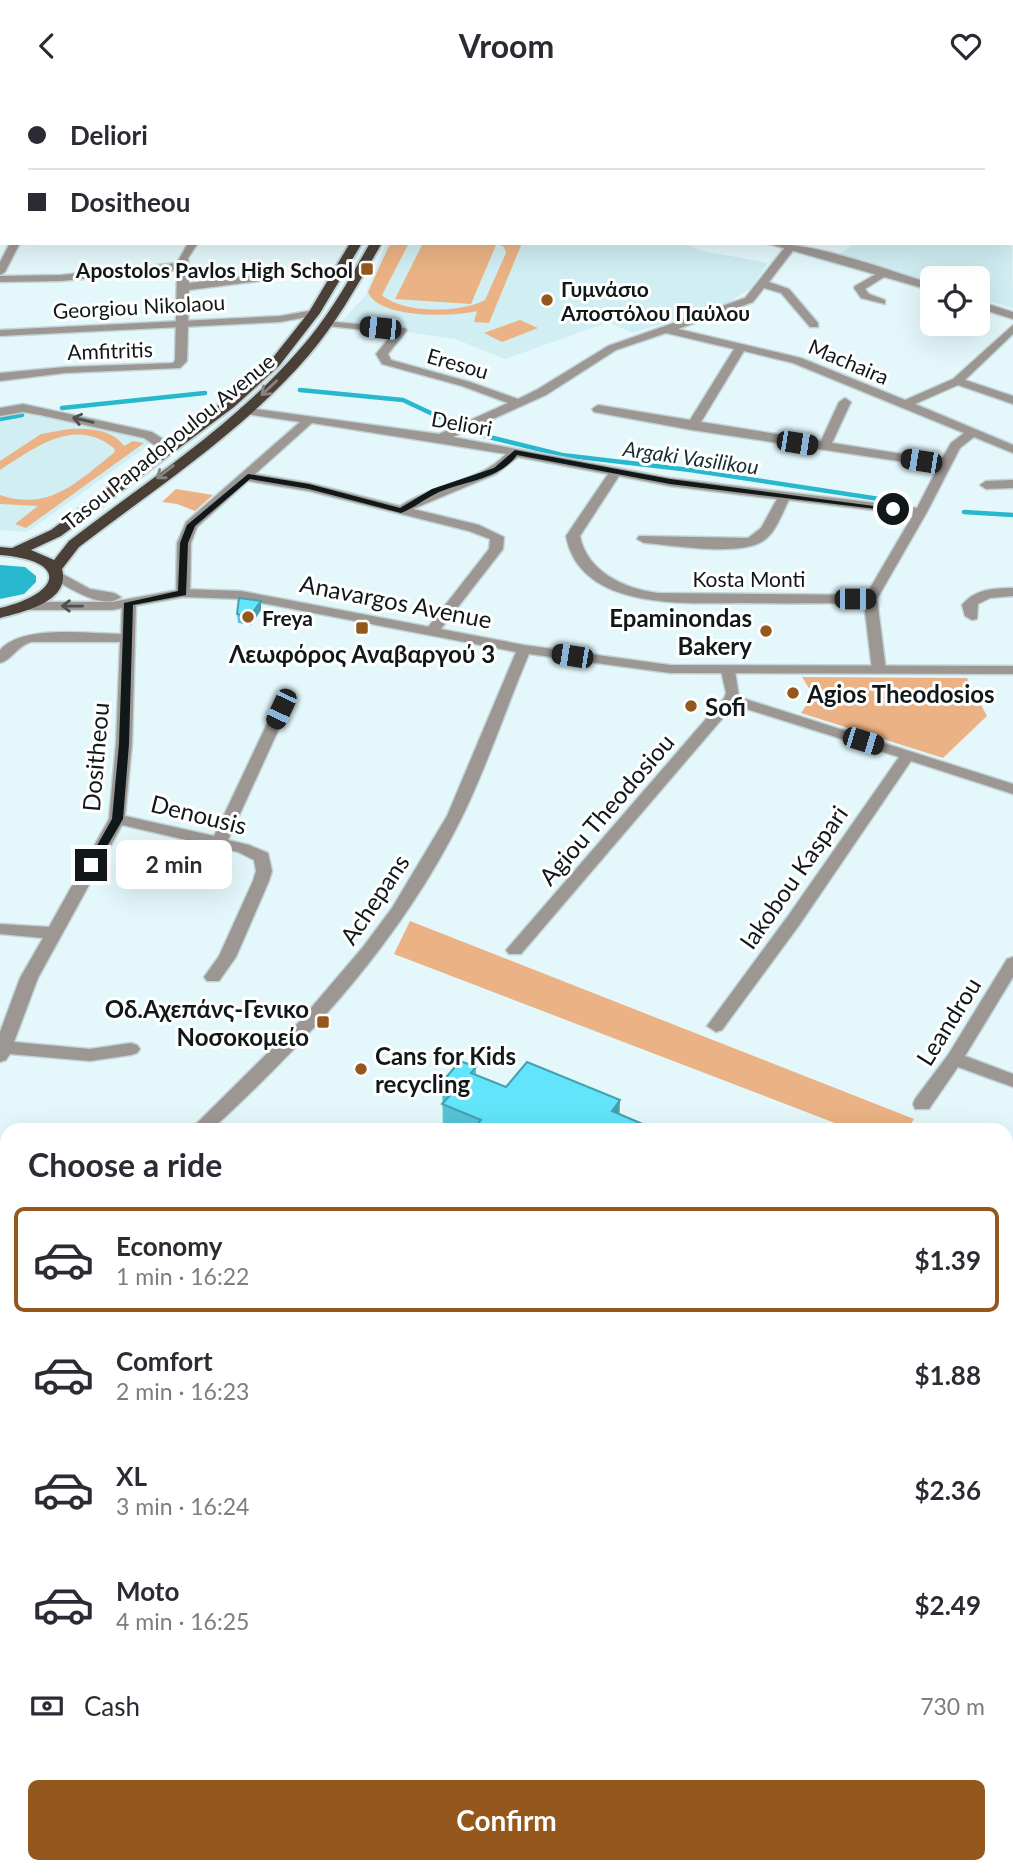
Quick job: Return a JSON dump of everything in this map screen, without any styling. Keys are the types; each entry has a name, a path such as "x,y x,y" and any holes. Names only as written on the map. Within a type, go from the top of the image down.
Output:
{"highway":[{"name":"Tasou Papadopoulou Avenue","path":"8,551 56,533 229,404 275,363 314,313 355,245"},
{"name":"Tasou Papadopoulou Avenue","path":"57,571 74,544 245,410 293,366 328,323 375,245"},
{"path":"0,613 28,606 56,587 57,571 46,559 8,551"}],"street":[{"path":"0,272 14,245"},
{"path":"184,323 182,266 183,258 192,245"},
{"path":"779,245 920,284"},
{"path":"440,438 541,392 612,348 741,303 754,296 790,248"},
{"path":"0,279 61,278 182,266"},
{"path":"184,287 253,279 266,272"},
{"path":"881,302 865,296 859,288 885,272"},
{"path":"763,284 785,291 814,325"},
{"path":"990,308 1013,316"},
{"name":"Georgiou Nikolaou","path":"0,333 280,319 314,313"},
{"name":"Georgiou Nikolaou","path":"280,319 302,327"},
{"name":"Amfitritis","path":"0,377 21,392 65,370 176,366 181,361 184,323"},
{"name":"Eresou","path":"328,323 401,330 382,354 386,362 466,384 519,403"},
{"path":"904,405 957,381 1013,328"},
{"name":"Machaira","path":"664,330 797,360 971,434 1013,449"},
{"path":"692,426 741,347"},
{"path":"957,381 1013,401"},
{"path":"0,412 21,392 148,435 162,444 163,453"},
{"path":"824,447 845,401"},
{"path":"598,409 946,465"},
{"name":"Deliori","path":"245,410 440,438 615,473 784,497 921,512"},
{"path":"183,593 184,543 191,525 308,421"},
{"path":"879,670 870,599 921,512 955,446 971,434"},
{"path":"401,511 435,491 496,470 508,462 515,452"},
{"name":"Kosta Monti","path":"615,473 573,536 573,546 595,572 613,583 636,593 670,598 870,599"},
{"path":"248,477 309,487 492,534 498,541 496,548 432,631"},
{"path":"986,485 1013,484"},
{"path":"643,539 736,543 753,541 762,535 784,497"},
{"name":"Anavargos Avenue","path":"57,571 86,593 108,597 163,596"},
{"path":"972,616 969,605 972,601 986,594 1013,592"},
{"name":"Anavargos Avenue","path":"28,606 129,603 183,593 241,595 524,649 620,664 728,671 1013,670"},
{"name":"Dositheou","path":"2,1052 29,978 117,819 124,744 129,603"},
{"path":"0,659 14,643 30,638 126,638"},
{"name":"Achepans","path":"207,1123 302,1030 367,959 452,823 524,649"},
{"path":"728,671 733,693 731,699 1013,789"},
{"name":"Agiou Theodosiou","path":"515,950 731,699"},
{"path":"219,842 281,709"},
{"name":"Iakobou Kaspari","path":"716,1026 794,920 908,755"},
{"name":"Denousis","path":"117,819 219,842 262,857 264,871 227,957 213,977"},
{"path":"0,929 52,933"},
{"name":"Leandrou","path":"922,1104 954,1059 1013,963"},
{"path":"2,1052 90,1055 131,1049"},
{"path":"954,1059 1013,1081"}],"shaded area":[{"name":"Γυμνάσιο Αποστόλου Παύλου","path":"385,245 688,245 703,251 768,263 751,288 726,304 632,333 609,322 505,359 455,339 340,323 365,296"},
{"path":"408,245 382,295 404,306 447,309 485,300 506,253 504,247 500,245 521,245 489,323 474,322 477,311 417,314 386,307 375,301 368,292 389,246"},
{"path":"422,245 496,245 471,304 395,299"},
{"path":"852,245 1012,245 1013,308 990,301 990,266 920,266 920,280 838,255"},
{"path":"520,320 538,328 502,342 484,333"},
{"path":"12,413 48,417 153,442 33,528 26,532 0,530 0,415"},
{"path":"69,429 92,429 106,433 124,446 133,441 144,443 26,528 15,524 38,506 0,504 0,495 34,500 49,497 76,483 115,452 114,448 99,439 69,435 41,445 0,470 0,461 41,434"},
{"path":"176,489 213,495 195,511 162,502"},
{"path":"802,677 967,678 987,716 943,758 801,713 813,695"},
{"path":"410,921 914,1119 911,1123 835,1123 394,954"}],"water":[{"path":"0,565 25,567 36,576 36,582 24,594 0,599"}],"building":[{"path":"239,598 261,601 250,616 237,614"},
{"path":"460,1061 476,1067 471,1073 506,1087 527,1062 620,1100 612,1111 640,1123 479,1123 481,1120 442,1104 457,1088 442,1082"}],"waterway":[{"name":"Argaki Vasilikou","path":"300,390 403,400 439,417"},
{"name":"Argaki Vasilikou","path":"62,408 205,393"},
{"name":"Argaki Vasilikou","path":"0,419 22,415"},
{"name":"Argaki Vasilikou","path":"481,435 562,455 690,470 899,502"},
{"name":"Argaki Vasilikou","path":"964,512 1013,515"}],"place":[{"name":"Apostolos Pavlos High School","path":"367,269"},
{"name":"Γυμνάσιο Αποστόλου Παύλου","path":"547,300"},
{"name":"Freya","path":"248,617"},
{"name":"Λεωφόρος Αναβαργού 3","path":"362,628"},
{"name":"Epaminondas Bakery","path":"766,631"},
{"name":"Agios Theodosios","path":"793,693"},
{"name":"Sofi","path":"691,706"},
{"name":"Οδ.Αχεπάνς-Γενικο Νοσοκομείο","path":"323,1022"},
{"name":"Cans for Kids recycling","path":"361,1069"}],"route":[{"path":"91,865 117,819 124,744 129,603 183,593 184,543 191,525 248,477 309,487 401,511 435,491 496,470 508,462 515,452 670,482 893,509"}]}
